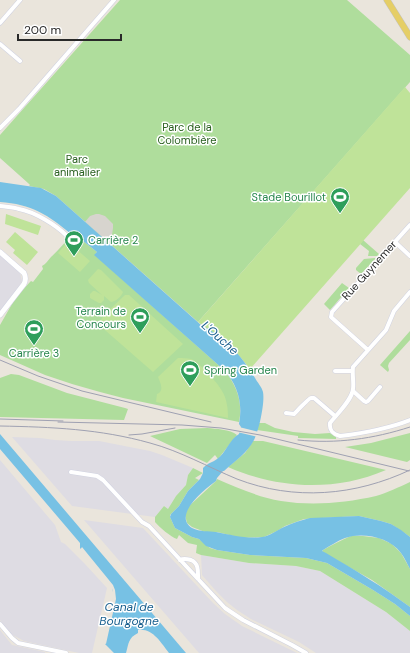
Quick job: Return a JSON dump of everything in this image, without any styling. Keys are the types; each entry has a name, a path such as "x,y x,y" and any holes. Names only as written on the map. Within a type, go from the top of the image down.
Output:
{"main road":[{"path":"387,0 410,37"}],"street":[{"path":"0,23 20,0"},
{"path":"0,128 19,109 114,0"},
{"path":"0,44 20,61"},
{"path":"0,206 20,209 32,213 52,224 67,236"},
{"name":"Rue Guynemer","path":"368,350 331,317 332,312 410,225"},
{"path":"395,242 410,256"},
{"path":"0,252 26,276 24,284 0,315"},
{"path":"410,292 394,311 386,330 353,367 353,391 350,398 329,426 331,432 340,436 390,428 410,420"},
{"path":"335,372 352,371"},
{"path":"353,391 366,402 380,387"},
{"path":"286,413 294,414 309,398 312,398 335,416"},
{"path":"71,472 98,476 104,480 142,522 149,526 216,599 237,616 250,624 306,653"},
{"path":"180,560 184,559 194,561 198,570 198,579"},
{"path":"0,624 18,643 66,653"}],"shaded area":[{"path":"96,214 105,216 113,224 112,235 107,241 85,222 90,216"},
{"path":"0,255 20,273 22,281 18,289 0,311"},
{"path":"12,437 71,441 99,441 150,451 193,468 188,475 186,485 176,496 168,509 164,506 155,517 72,506"},
{"path":"0,460 55,525 61,542 65,544 85,564 107,588 92,653 79,653 24,641 11,634 0,620"},
{"path":"84,520 143,528 225,614 242,626 297,653 199,653"},
{"path":"201,555 249,563 296,566 320,571 386,612 410,631 410,653 316,653 299,642 251,619 227,602 202,575"},
{"path":"0,630 12,645 45,653 0,653"}],"green space":[{"name":"Parc de la Colombière","path":"120,0 347,0 410,55 410,82 198,322 56,196 44,189 29,186 30,185 28,183 0,158 0,135"},
{"name":"Stade Bourillot","path":"405,87 410,93 410,188 250,369 232,347 198,322"},
{"path":"6,214 41,226 38,235 5,224"},
{"path":"15,232 38,252 27,265 13,253 15,250 6,242"},
{"path":"73,233 97,252 95,255 224,370 236,388 238,394 240,408 239,422 100,392 45,375 0,355 0,325 16,297 31,281 33,282 43,269 42,266"},
{"path":"363,240 379,254 377,256 368,256 369,251 360,244"},
{"name":"Carrière 2","path":"68,242 90,261 80,272 58,253"},
{"path":"376,258 361,274 356,270 364,259"},
{"path":"98,269 101,270 123,292 120,297 114,301 111,302 104,296 104,300 99,303 90,298 90,294 93,291 102,295 89,283 88,280"},
{"path":"342,283 349,288 330,310 324,304"},
{"name":"Terrain de Concours","path":"125,295 129,295 183,344 153,372 98,324 105,314"},
{"path":"410,331 410,340 389,363 388,372 380,365"},
{"name":"Spring Garden","path":"178,358 191,359 213,378 224,394 228,418 156,402 157,394 161,391 161,384 158,377"},
{"path":"11,374 19,375 67,393 128,409 124,420 0,417 0,378"},
{"path":"259,423 265,423 275,428 293,432 315,434 330,433 336,437 336,439 298,438 298,436 257,430"},
{"path":"207,428 227,430 237,435 218,459 215,455 207,463 150,436 180,429"},
{"path":"410,433 410,460 407,462 345,447 371,443"},
{"path":"253,441 263,441 386,470 347,482 327,485 307,485 267,480 228,467 245,453"},
{"path":"193,468 203,473 195,478 199,480 188,491 179,506 170,515 175,528 199,539 210,548 217,550 250,555 306,558 327,563 395,604 410,616 410,631 386,612 320,571 296,566 249,563 201,555 196,553 197,545 188,543 179,535 177,539 168,534 155,522 155,517 164,506 168,509 176,496 186,485 188,475"},
{"path":"217,479 248,492 293,503 340,502 376,496 410,482 410,537 391,524 359,516 304,519 285,526 264,537 242,538 217,532 205,532 192,527 187,523 185,515 188,507"},
{"path":"351,536 379,538 392,544 401,553 410,569 410,607 372,580 322,552 326,548"}],"water":[{"name":"L'Ouche","path":"0,182 41,188 56,196 201,325 225,341 239,355 262,388 263,397 261,416 254,440 244,453 223,471 216,481 192,503 186,516 187,523 192,528 198,530 250,537 265,536 290,524 310,518 359,516 391,524 410,537 410,569 396,548 390,543 375,537 352,536 336,542 322,551 369,579 410,607 410,616 395,604 327,563 306,558 250,555 217,550 206,546 199,539 175,528 170,517 171,514 179,506 188,491 200,479 203,473 203,468 220,456 239,434 241,427 239,424 240,402 233,382 224,370 94,255 97,252 73,233 72,235 47,216 30,208 0,202"},
{"name":"Canal de Bourgogne","path":"0,434 186,653 169,653 156,637 148,631 143,630 138,630 138,633 131,639 126,653 114,653 105,644 114,598 112,586 80,548 80,543 0,449"}],"pier":[{"path":"239,427 259,432 258,437 237,432"},
{"path":"82,547 113,585 115,590 116,599 106,644 103,643 113,598 113,591 111,586 80,550"}],"railway":[{"path":"0,360 38,376 82,391 211,422"},
{"path":"0,419 63,421"},
{"path":"58,422 182,425 221,428 260,435 409,471"},
{"path":"0,426 76,430 131,438 172,450 237,479 280,491 302,493 346,490 389,479 410,470"},
{"path":"298,440 354,440 382,435 410,427"},
{"path":"129,435 175,428"}],"place":[{"name":"Stade Bourillot","path":"340,214"},
{"name":"Carrière 2","path":"74,257"},
{"name":"Terrain de Concours","path":"140,334"},
{"name":"Carrière 3","path":"34,346"},
{"name":"Spring Garden","path":"190,387"}],"park label":[{"name":"Parc animalier","path":"77,165"}]}
